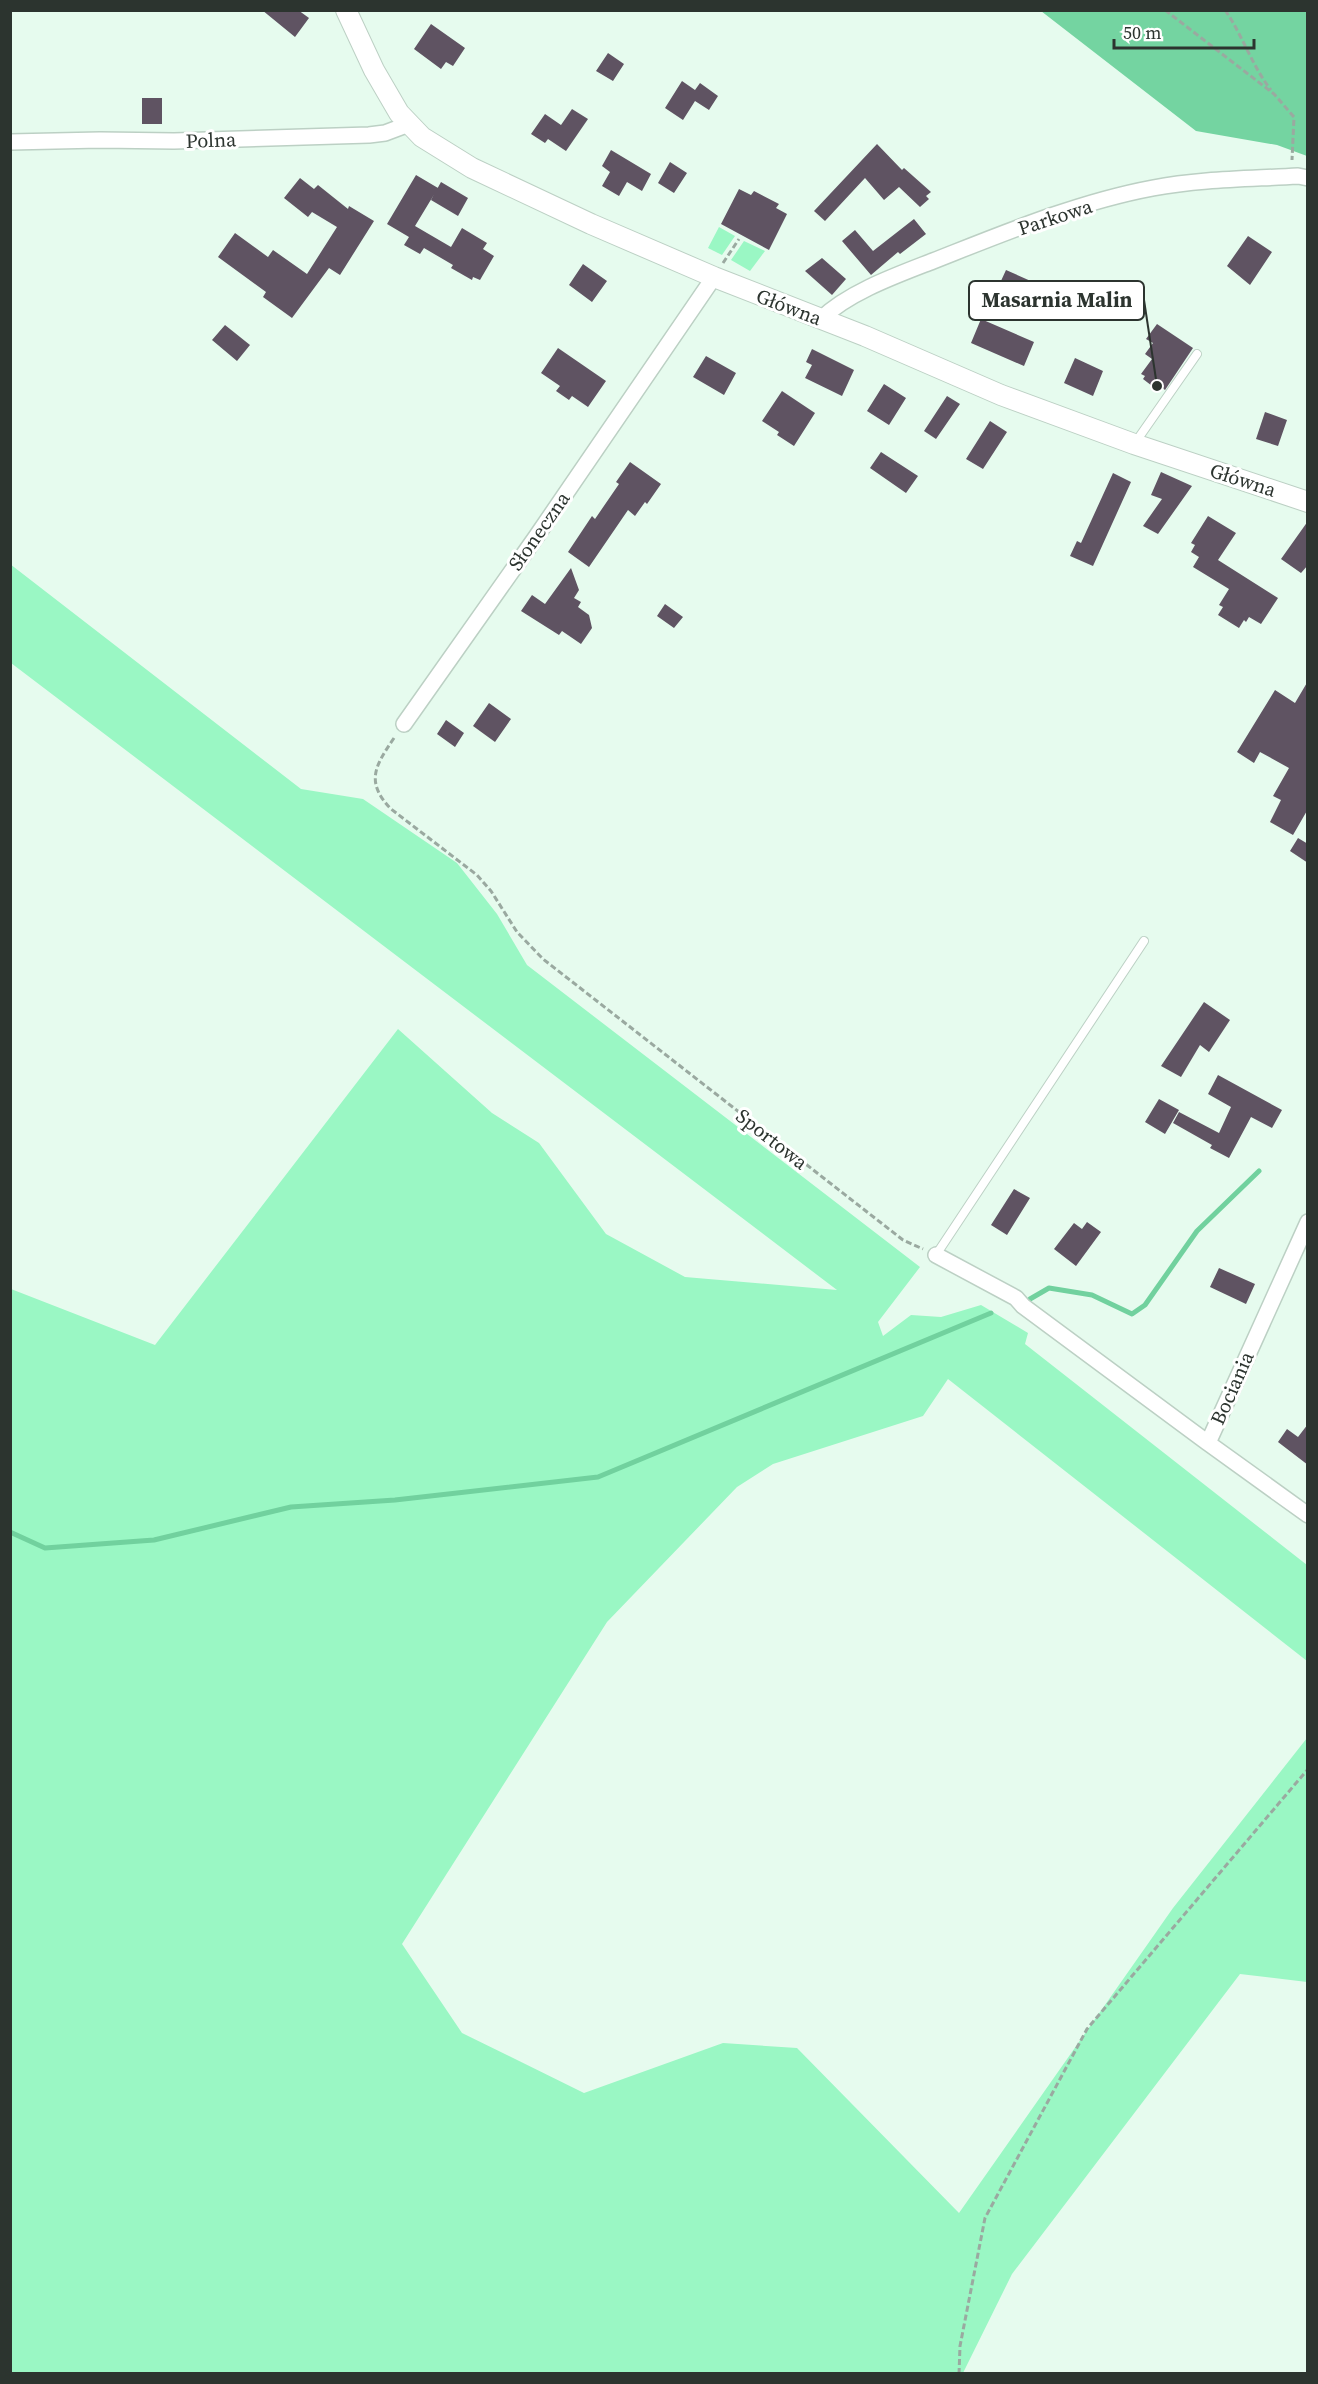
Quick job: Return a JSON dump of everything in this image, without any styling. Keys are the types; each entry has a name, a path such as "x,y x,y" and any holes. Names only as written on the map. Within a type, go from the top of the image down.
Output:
{"street":[{"name":"Główna","path":"346,10 388,98 409,124 436,147 472,168 591,224 714,277 865,336 1022,404 1308,502"},
{"name":"Polna","path":"10,142 174,141 369,135 385,133 409,124"},
{"name":"Parkowa","path":"821,319 834,306 903,273 1061,212 1152,188 1228,180 1291,176 1308,178"},
{"name":"Słoneczna","path":"404,724 536,537 714,277"},
{"name":"Bociania","path":"1308,1222 1208,1443 1308,1515"},
{"path":"936,1255 1016,1298 1208,1443"}],"lane":[{"path":"1134,444 1197,354"},
{"path":"936,1255 1144,941"}],"path":[{"path":"1165,10 1274,94"},
{"path":"1225,10 1236,26 1263,80 1294,117 1291,176"},
{"path":"714,277 739,239"},
{"name":"Sportowa","path":"404,724 378,765 374,782 381,799 391,809 477,875 491,891 517,932 543,959 903,1240 936,1255"},
{"path":"958,2373 960,2346 985,2218 1087,2029 1308,1769"}],"green space":[{"path":"1041,11 1307,11 1307,156 1277,145 1196,131"},
{"path":"719,227 735,236 722,255 708,248"},
{"path":"744,241 765,251 750,271 731,260"},
{"path":"10,564 301,789 363,799 457,863 497,914 527,965 920,1267 878,1322 883,1336 911,1315 941,1317 981,1305 1028,1333 1025,1344 1307,1565 1307,1661 948,1379 923,1416 773,1464 737,1487 607,1622 402,1944 462,2033 584,2093 723,2043 797,2048 959,2213 1173,1908 1307,1738 1307,1982 1240,1974 1012,2274 963,2373 11,2373 11,1289 155,1345 398,1029 492,1113 539,1143 606,1234 685,1277 837,1290 11,663"}],"building":[{"path":"262,10 298,10 309,18 295,37"},
{"path":"431,24 465,48 453,66 446,62 441,69 414,49"},
{"path":"608,53 624,64 613,81 596,71"},
{"path":"682,81 695,90 700,83 718,96 709,110 695,101 683,120 665,108"},
{"path":"142,98 162,98 162,124 142,124"},
{"path":"572,109 588,119 566,151 548,139 545,143 531,134 545,114 561,125"},
{"path":"877,144 902,170 904,168 931,192 926,196 929,199 920,207 899,187 884,200 865,178 825,221 814,211"},
{"path":"611,150 651,174 642,191 627,182 619,196 602,186 610,172 602,166"},
{"path":"670,162 687,173 674,193 658,183"},
{"path":"416,175 438,188 415,226 451,247 462,228 487,243 483,249 494,256 480,280 473,277 472,280 451,268 453,265 424,248 420,254 404,245 409,237 387,224"},
{"path":"300,178 314,189 318,185 348,209 349,206 374,221 340,275 329,268 292,318 263,297 266,292 218,257 235,233 268,257 273,250 307,274 337,227 312,212 308,217 284,198"},
{"path":"441,182 468,198 458,216 431,200"},
{"path":"739,189 751,195 754,191 779,204 776,208 787,214 769,250 721,224"},
{"path":"914,219 926,234 900,254 898,252 871,275 842,241 855,230 873,251"},
{"path":"1248,236 1272,252 1250,285 1227,266"},
{"path":"822,258 846,279 832,295 805,271"},
{"path":"583,264 607,281 592,302 569,285"},
{"path":"1006,270 1060,294 1049,318 995,294"},
{"path":"981,319 1034,342 1024,366 971,343"},
{"path":"1157,324 1193,348 1165,390 1159,385 1156,389 1143,379 1145,376 1141,374 1152,359 1145,354 1153,343 1146,339"},
{"path":"225,325 250,345 237,361 212,340"},
{"path":"558,348 606,381 588,407 572,396 569,400 556,391 560,386 541,373"},
{"path":"812,349 854,370 842,396 805,378 812,365 806,362"},
{"path":"706,356 736,373 724,395 693,377"},
{"path":"1075,358 1103,371 1093,396 1064,383"},
{"path":"884,384 906,398 889,425 867,411"},
{"path":"782,391 815,413 794,446 762,421"},
{"path":"947,396 960,404 936,439 924,431"},
{"path":"1265,412 1287,420 1278,446 1256,439"},
{"path":"990,421 1007,432 983,469 966,459"},
{"path":"881,452 918,476 906,493 870,468"},
{"path":"630,462 661,484 635,516 628,510 589,567 568,552 592,516 595,519 619,484 616,482"},
{"path":"1161,472 1192,486 1158,534 1143,526 1162,499 1151,495"},
{"path":"1113,473 1131,482 1093,566 1070,556 1077,541 1081,543"},
{"path":"1208,516 1236,533 1218,560 1278,598 1261,624 1249,617 1239,628 1218,615 1223,607 1219,605 1229,589 1193,567 1199,557 1191,552 1195,545 1191,543"},
{"path":"1308,521 1308,565 1301,573 1281,559"},
{"path":"571,568 579,590 574,598 581,602 578,607 589,615 592,628 581,644 562,631 559,635 521,611 532,595 545,604"},
{"path":"665,604 683,617 674,628 657,616"},
{"path":"1308,681 1308,809 1293,835 1270,822 1281,800 1273,796 1289,768 1260,752 1254,763 1237,752 1275,690 1295,703"},
{"path":"489,703 511,719 495,742 473,726"},
{"path":"446,720 464,733 455,747 437,734"},
{"path":"1298,838 1308,844 1308,863 1290,851"},
{"path":"1204,1002 1230,1020 1209,1052 1200,1045 1181,1077 1161,1066"},
{"path":"1218,1075 1282,1110 1272,1128 1251,1117 1229,1158 1210,1148 1212,1145 1173,1123 1179,1112 1219,1133 1231,1107 1208,1094"},
{"path":"1159,1099 1179,1110 1165,1134 1145,1122"},
{"path":"1014,1189 1030,1198 1007,1235 991,1225"},
{"path":"1087,1222 1101,1232 1076,1266 1054,1249 1074,1223 1082,1229"},
{"path":"1219,1268 1255,1284 1246,1304 1210,1287"},
{"path":"1308,1424 1308,1465 1278,1442 1287,1429 1298,1437"}],"waterway":[{"path":"1030,1299 1049,1288 1092,1295 1132,1314 1145,1305 1197,1231 1259,1171"},
{"path":"10,1532 45,1548 154,1540 291,1507 395,1500 598,1477 991,1313"}],"place":[{"name":"Masarnia Malin","path":"1157,386"}]}
